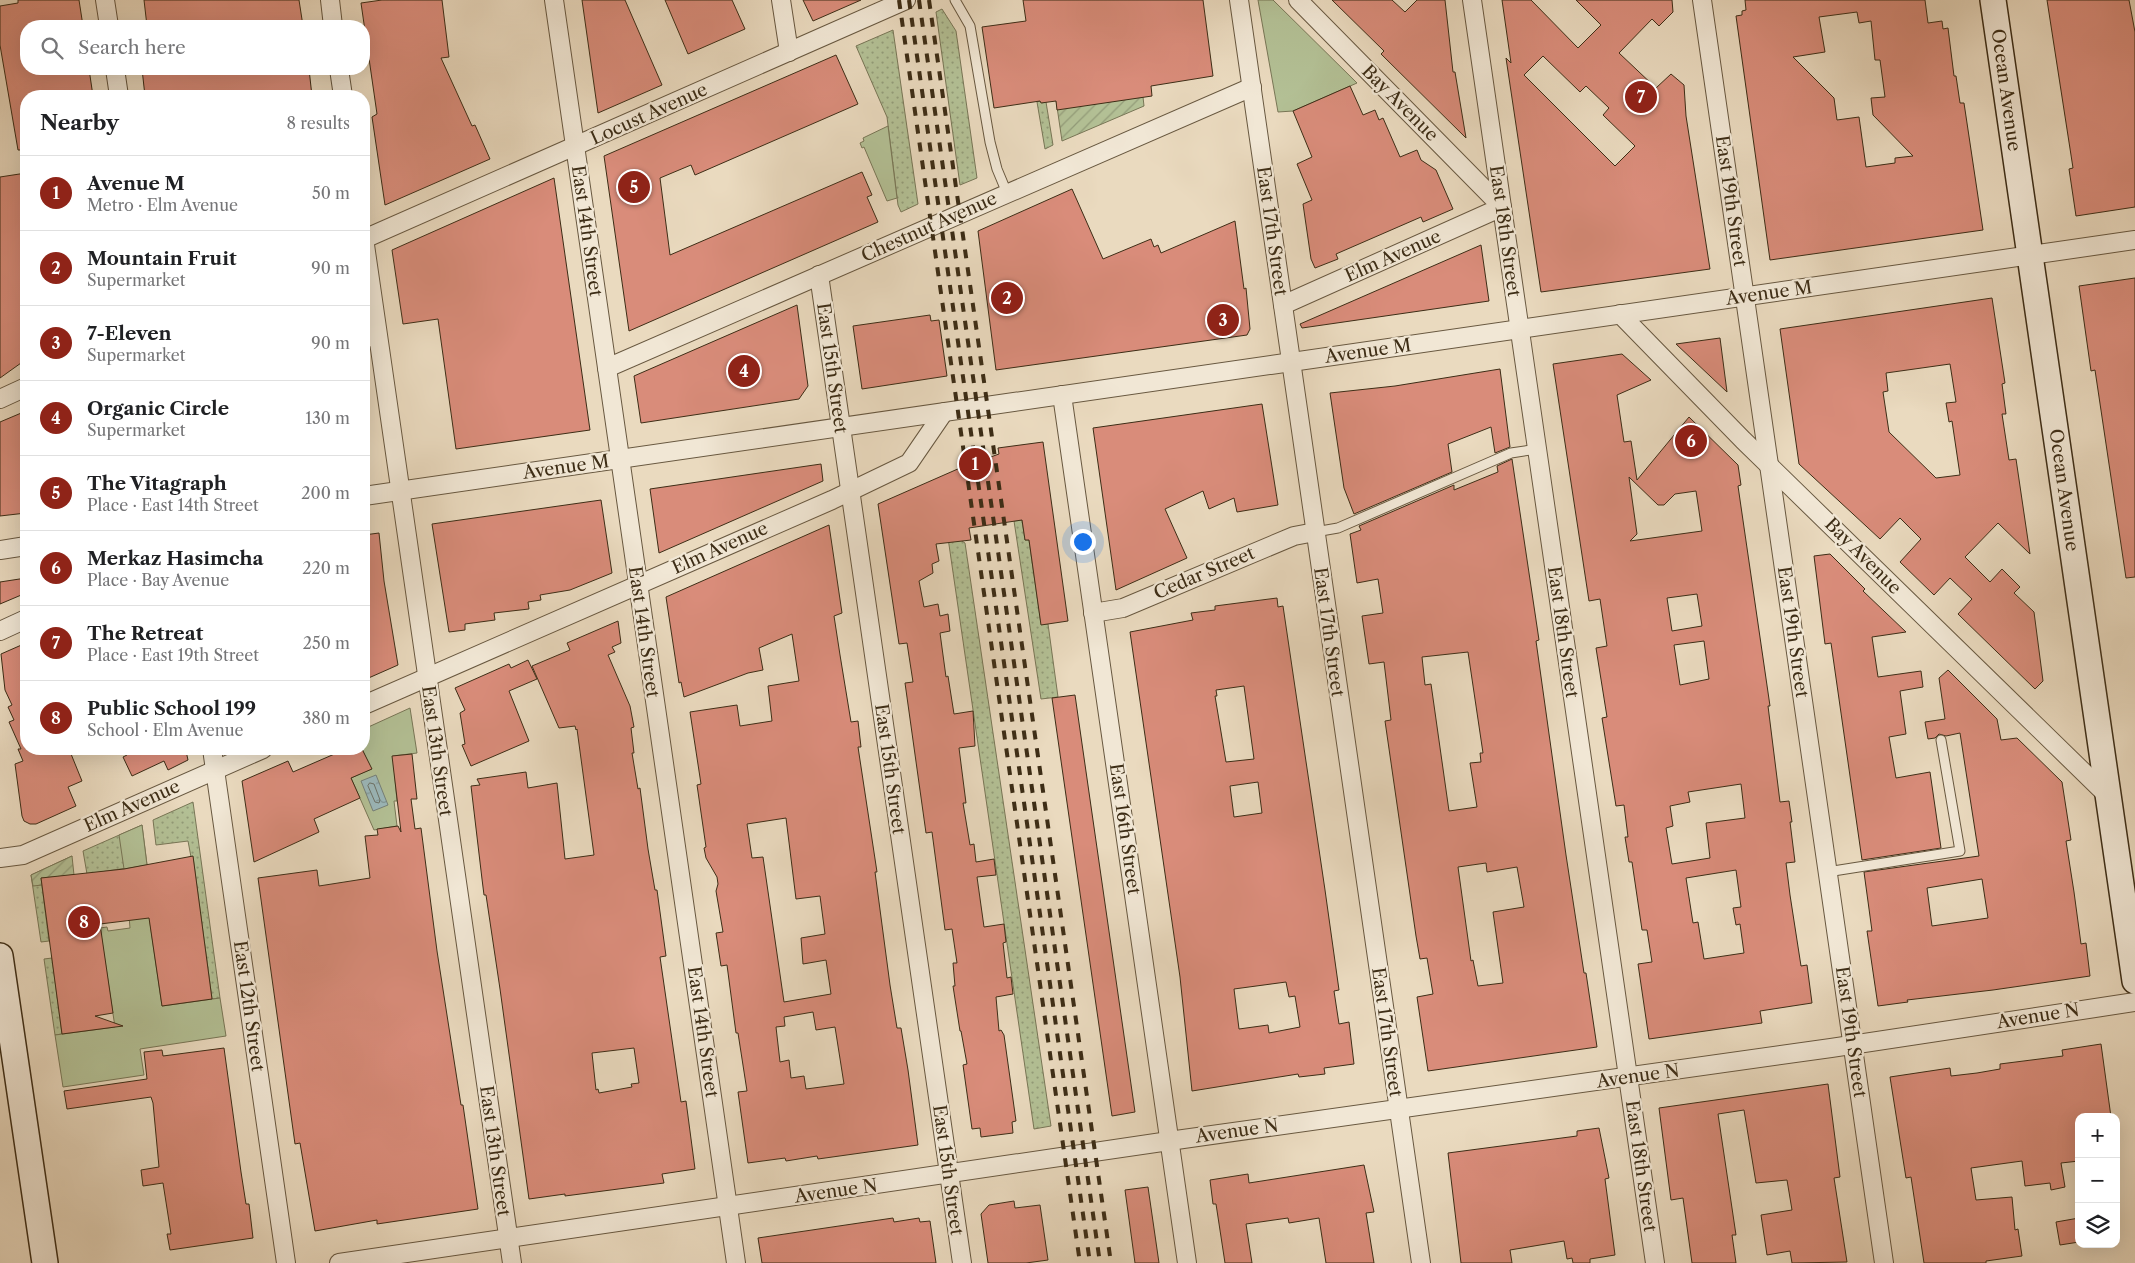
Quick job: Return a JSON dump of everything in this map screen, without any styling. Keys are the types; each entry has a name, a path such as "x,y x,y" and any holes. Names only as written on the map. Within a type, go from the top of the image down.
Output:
{"main road":[{"name":"Ocean Avenue","path":"1993,0 2135,981"},
{"path":"0,956 2,986 45,1263"}],"street":[{"path":"105,0 107,20"},
{"path":"330,0 333,20"},
{"name":"East 14th Street","path":"554,0 736,1263"},
{"path":"781,0 789,52"},
{"name":"Locust Avenue","path":"370,236 906,0"},
{"name":"East 17th Street","path":"1239,0 1421,1263"},
{"name":"Bay Avenue","path":"1298,0 1502,207"},
{"name":"East 18th Street","path":"1472,0 1655,1263"},
{"name":"East 19th Street","path":"1702,0 1884,1263"},
{"path":"116,75 118,90"},
{"path":"341,75 342,90"},
{"name":"Chestnut Avenue","path":"607,368 1252,87"},
{"name":"Elm Avenue","path":"1283,304 1502,207"},
{"name":"Avenue M","path":"370,495 2135,240"},
{"name":"East 15th Street","path":"819,276 962,1263"},
{"name":"Bay Avenue","path":"1620,314 1769,464 2108,796"},
{"name":"East 13th Street","path":"370,326 371,341 400,491 512,1263"},
{"path":"0,399 20,390"},
{"name":"East 16th Street","path":"1062,395 1187,1263"},
{"name":"Elm Avenue","path":"370,702 850,492 909,463 944,412"},
{"name":"Cedar Street","path":"1094,613 1123,608 1294,536 1315,532"},
{"path":"0,550 20,547"},
{"path":"0,631 20,622"},
{"name":"East 12th Street","path":"213,755 286,1263"},
{"name":"Elm Avenue","path":"0,858 22,854 249,755"},
{"name":"Avenue N","path":"339,1263 1169,1141 1852,1045 2135,1002"}],"lane":[{"path":"955,0 970,26 990,142 997,169 1007,193"},
{"path":"1315,532 1338,528 1511,453 1537,449"},
{"path":"1827,872 1960,851 1942,740"}],"green space":[{"path":"1258,0 1273,0 1357,83 1293,111 1278,112"},
{"path":"942,9 956,31 977,178 960,185 936,12"},
{"path":"893,30 918,204 901,212 898,205 887,117 856,46"},
{"path":"1142,88 1144,106 1062,141 1056,100"},
{"path":"1037,102 1046,102 1053,145 1045,149"},
{"path":"888,126 897,198 887,201 864,147 862,148 860,143 864,141 863,138"},
{"path":"1022,520 1025,540 1029,540 1041,624 1048,624 1058,697 1041,699 1014,521"},
{"path":"947,531 965,543 1051,1126 1034,1129"},
{"path":"410,708 417,753 393,756 397,801 394,801 397,826 374,830 351,778 371,769 365,755 370,755 370,726"},
{"path":"193,802 220,998 212,999 193,857 191,857 188,841 156,845 153,820"},
{"path":"142,825 147,865 87,874 83,851"},
{"path":"142,825 147,865 124,869 119,835"},
{"path":"72,856 63,877 62,875 41,878 49,941 41,942 31,875"},
{"path":"72,856 74,875 41,878 42,885 33,886 31,875"},
{"path":"129,916 149,916 162,1006 220,998 226,1036 140,1049 144,1075 63,1087 55,1035 115,1027 100,928 107,927 108,931 130,928"},
{"path":"52,958 62,1034 55,1035 44,959"}],"water":[{"path":"376,775 388,805 373,811 361,781"}],"building":[{"path":"18,0 79,0 82,20 20,20 20,75 90,75 92,90 20,90 20,150 18,150 0,45 0,6 18,3"},
{"path":"144,0 299,0 302,20 146,20"},
{"path":"382,0 442,0 449,57 441,58 472,126 475,125 490,159 385,205 372,117 377,114 370,65 370,20 363,20 361,3"},
{"path":"582,0 625,0 662,85 598,113"},
{"path":"665,0 732,0 745,29 688,54"},
{"path":"803,0 861,0 813,21"},
{"path":"1023,0 1203,0 1213,76 1151,86 1152,96 1057,110 1056,101 1041,103 1040,101 994,108 982,27 1026,21"},
{"path":"1332,0 1392,0 1405,12 1417,0 1445,0 1453,72 1455,72 1466,138 1381,54 1384,51"},
{"path":"1502,0 1531,0 1578,48 1601,25 1576,0 1672,0 1673,12 1659,26 1652,19 1619,53 1656,88 1671,74 1684,85 1686,116 1710,269 1541,292 1506,58 1511,63","holes":["1543,56 1580,92 1586,86 1609,108 1603,115 1635,146 1615,166 1524,75"]},
{"path":"1745,0 1925,0 1928,23 1942,21 1943,29 1948,28 1954,76 1956,76 1960,103 1964,103 1983,230 1770,260 1736,16 1742,15 1742,11 1746,10","holes":["1857,12 1859,23 1871,21 1875,60 1880,60 1885,97 1871,98 1873,115 1913,156 1895,158 1895,163 1866,167 1859,117 1837,120 1834,98 1793,57 1825,52 1819,17"]},
{"path":"2047,0 2129,0 2135,32 2135,207 2076,216 2069,169 2073,168"},
{"path":"836,55 858,104 695,175 691,165 660,178 670,255 862,172 872,195 867,197 878,222 629,331 604,156"},
{"path":"143,75 310,75 311,90 144,90"},
{"path":"1350,86 1363,115 1375,110 1379,120 1383,118 1400,157 1417,150 1421,160 1436,170 1453,209 1423,222 1421,217 1336,254 1338,259 1315,268 1311,259 1303,204 1312,200 1297,164 1312,157 1293,111"},
{"path":"20,174 20,364 0,378 0,177"},
{"path":"554,178 590,430 456,449 438,319 403,324 392,250"},
{"path":"1072,189 1103,259 1151,239 1154,247 1158,245 1161,253 1235,221 1244,289 1246,288 1250,329 1247,335 996,370 978,231"},
{"path":"1481,245 1489,301 1302,328 1300,324"},
{"path":"2135,278 2135,577 2126,578 2095,370 2091,371 2079,286"},
{"path":"1992,298 2005,383 2002,384 2006,414 2002,414 2009,460 2016,459 2030,554 1998,523 1965,557 1990,582 2002,569 2020,587 2014,593 2034,612 2043,681 2035,689 1958,614 1972,599 1950,578 1934,595 1900,562 1921,539 1900,518 1880,539 1799,464 1780,329","holes":["1950,364 1956,402 1946,403 1949,422 1952,421 1960,475 1936,478 1889,432 1883,392 1888,391 1886,373"]},
{"path":"797,305 808,386 799,399 641,423 634,376"},
{"path":"930,315 931,321 939,320 947,376 862,389 853,326"},
{"path":"1720,338 1727,392 1676,344"},
{"path":"1622,354 1651,380 1617,395 1624,442 1631,441 1637,480 1689,417 1738,465 1741,485 1738,486 1770,706 1768,706 1780,802 1789,801 1792,822 1790,822 1795,862 1786,863 1790,895 1801,966 1807,965 1812,1003 1760,1011 1762,1023 1649,1039 1638,964 1652,962 1647,930 1642,930 1632,862 1629,862 1625,837 1628,837 1624,805 1616,806 1602,718 1607,717 1596,648 1607,646 1600,599 1589,601 1553,364","holes":["1629,477 1658,505 1664,505 1675,494 1696,491 1702,531 1630,541 1637,534","1697,594 1702,626 1672,631 1667,598","1704,641 1709,679 1680,685 1674,645","1741,784 1745,818 1706,823 1710,858 1672,864 1666,828 1673,826 1670,806 1690,802 1688,792","1736,870 1741,907 1733,908 1736,925 1740,924 1744,953 1704,959 1698,922 1693,923 1686,878"]},
{"path":"1500,369 1510,447 1495,453 1491,427 1448,444 1452,472 1354,514 1344,488 1330,393 1395,386"},
{"path":"1262,404 1278,505 1237,512 1234,498 1209,509 1203,491 1165,509 1187,558 1116,590 1093,428"},
{"path":"20,414 20,514 0,516 0,422"},
{"path":"1043,442 1068,621 1041,625 1029,540 1025,540 1022,520 969,528 971,540 936,544 939,561 932,564 933,573 919,581 924,607 938,604 940,616 948,614 950,631 940,633 946,677 948,676 954,714 973,711 975,746 959,748 966,803 963,803 970,845 974,844 976,862 994,859 996,875 977,877 984,927 1004,924 1006,942 1003,943 1007,978 1011,977 1013,994 996,997 999,1031 1001,1030 1004,1035 1016,1121 1012,1122 1013,1133 981,1137 980,1128 972,1129 963,1065 967,1064 953,986 955,986 953,963 957,963 952,929 945,930 932,832 926,833 905,683 913,682 907,643 899,644 878,504 960,468 999,454 998,448"},
{"path":"1512,459 1539,640 1536,641 1566,855 1597,1047 1428,1071 1417,997 1433,994 1427,958 1420,959 1416,936 1385,721 1391,720 1384,662 1369,664 1362,616 1383,613 1378,579 1357,583 1350,534 1361,530 1359,526 1454,485 1454,490 1498,472 1497,466","holes":["1468,652 1483,753 1480,753 1481,762 1470,763 1477,807 1449,811 1431,684 1425,685 1422,657","1486,863 1487,872 1517,867 1524,907 1493,912 1503,983 1478,986 1473,960 1471,961 1458,867"]},
{"path":"821,464 823,481 659,553 650,489"},
{"path":"601,500 612,573 570,590 540,595 541,600 528,602 529,609 494,613 495,620 465,624 465,630 449,632 432,524"},
{"path":"829,525 842,613 834,616 851,722 858,721 861,747 858,747 877,872 875,872 890,985 897,1028 901,1028 918,1145 818,1159 817,1156 786,1161 785,1158 748,1163 738,1092 747,1091 738,1033 736,1033 727,965 721,966 716,933 723,932 716,891 718,884 717,877 706,858 704,848 706,847 697,785 701,784 690,712 737,705 740,726 772,721 768,686 799,681 792,634 759,648 763,670 748,673 684,697 681,682 679,683 666,597","holes":["786,818 796,899 820,896 825,934 801,938 803,964 826,960 831,994 784,1002 763,857 752,858 747,824","813,1012 816,1030 835,1027 844,1084 806,1089 804,1076 791,1078 789,1060 780,1062 776,1027 785,1026 784,1017"]},
{"path":"379,533 384,581 398,665 370,677 370,534"},
{"path":"1830,554 1865,589 1863,591 1906,632 1872,637 1878,677 1921,671 1923,687 1900,691 1906,734 1889,737 1896,778 1930,772 1941,848 1862,860 1831,643 1825,644 1814,556"},
{"path":"20,579 20,596 0,604 0,582"},
{"path":"1277,598 1278,607 1283,606 1339,990 1334,991 1339,1024 1349,1022 1354,1064 1324,1068 1325,1074 1299,1077 1298,1074 1192,1091 1180,977 1130,632 1193,620 1191,613 1215,610 1215,606","holes":["1244,686 1254,759 1226,762 1215,696 1217,696 1216,690","1258,782 1262,813 1234,817 1230,786","1286,982 1289,997 1295,996 1300,1027 1269,1033 1268,1025 1239,1029 1234,989"]},
{"path":"618,621 621,643 612,647 615,652 608,655 630,706 634,727 631,728 634,753 632,753 638,789 640,788 666,956 660,957 681,1102 686,1101 695,1169 662,1174 664,1183 529,1199 500,989 486,895 484,895 471,786 480,785 477,779 526,772 528,788 557,783 565,859 594,855 577,729 575,726 559,728 532,666 570,650 567,643","holes":["634,1048 639,1083 631,1084 632,1087 599,1093 598,1089 596,1090 592,1053"]},
{"path":"20,646 20,747 9,722 14,720 8,707 12,705 5,690 1,654"},
{"path":"528,660 537,679 509,691 529,741 471,766 462,745 465,744 460,713 465,710 455,688 509,664 511,668"},
{"path":"1948,670 1997,719 2001,740 2017,738 2062,782 2071,840 2066,841 2081,944 2086,943 2090,976 1907,1000 1908,1002 1878,1006 1867,931 1872,931 1864,872 1979,856 1960,733 1946,736 1939,734 1935,738 1928,739 1925,722 1945,719 1939,678","holes":["1982,879 1988,918 1932,926 1927,888"]},
{"path":"1075,695 1135,1112 1112,1116 1052,698"},
{"path":"412,754 417,799 411,799 415,829 421,828 437,951 461,1105 463,1105 478,1209 377,1224 377,1220 315,1231 300,1143 295,1144 258,878 317,870 319,886 370,878 365,836 378,835 377,829 398,826 401,832 392,756"},
{"path":"20,755 71,755 82,781 68,787 76,806 36,824 24,821 15,764 23,761"},
{"path":"127,755 187,755 188,760 168,770 164,761 132,776 123,757"},
{"path":"332,755 365,755 372,769 351,778 360,798 314,819 319,832 254,862 242,781 288,761 293,772"},
{"path":"193,856 212,999 162,1006 149,918 100,924 113,1013 95,1016 123,1026 62,1034 41,878 124,869"},
{"path":"2101,1044 2110,1113 2075,1113 2075,1161 2061,1163 2065,1187 2051,1190 2050,1183 2025,1186 2022,1161 1971,1168 1976,1200 2012,1197 2015,1230 2018,1229 2022,1256 1986,1261 1986,1263 1924,1263 1911,1177 1906,1178 1890,1077 1950,1068 1951,1076 1977,1073 2000,1069 2000,1064 2063,1056 2062,1050"},
{"path":"224,1048 241,1172 246,1204 249,1204 253,1238 170,1250 167,1234 171,1234 163,1183 143,1186 141,1170 159,1167 151,1097 67,1109 64,1091 147,1079 144,1052 162,1050 163,1056"},
{"path":"1828,1084 1840,1177 1834,1178 1847,1262 1792,1263 1790,1251 1767,1255 1761,1215 1792,1210 1787,1180 1756,1183 1744,1110 1718,1114 1736,1235 1732,1235 1736,1263 1692,1263 1683,1198 1671,1200 1659,1108"},
{"path":"1599,1128 1609,1178 1605,1179 1615,1255 1590,1259 1590,1263 1573,1263 1572,1258 1567,1259 1564,1241 1510,1250 1512,1263 1461,1263 1448,1153 1577,1136 1577,1131"},
{"path":"1364,1165 1374,1212 1366,1213 1374,1263 1326,1263 1319,1218 1289,1223 1288,1218 1246,1224 1252,1263 1225,1263 1216,1204 1213,1204 1210,1180 1248,1174 1249,1183"},
{"path":"1148,1187 1159,1263 1135,1263 1125,1190"},
{"path":"1014,1201 1015,1208 1040,1205 1048,1260 1026,1263 988,1263 981,1214 989,1205"},
{"path":"893,1218 894,1222 919,1218 920,1222 930,1221 936,1263 762,1263 758,1238"},
{"path":"2075,1219 2075,1243 2060,1245 2056,1222"}],"railway":[{"path":"899,0 1080,1263"},
{"path":"909,0 1090,1263"},
{"path":"919,0 1100,1263"},
{"path":"929,0 1111,1263"}],"place":[{"name":"The Retreat","path":"1641,97"},
{"name":"The Vitagraph","path":"634,187"},
{"name":"Mountain Fruit","path":"1007,298"},
{"name":"7-Eleven","path":"1223,320"},
{"name":"Organic Circle","path":"744,371"},
{"name":"Merkaz Hasimcha","path":"1691,441"},
{"name":"Avenue M","path":"975,464"},
{"name":"Public School 199","path":"84,922"}]}
